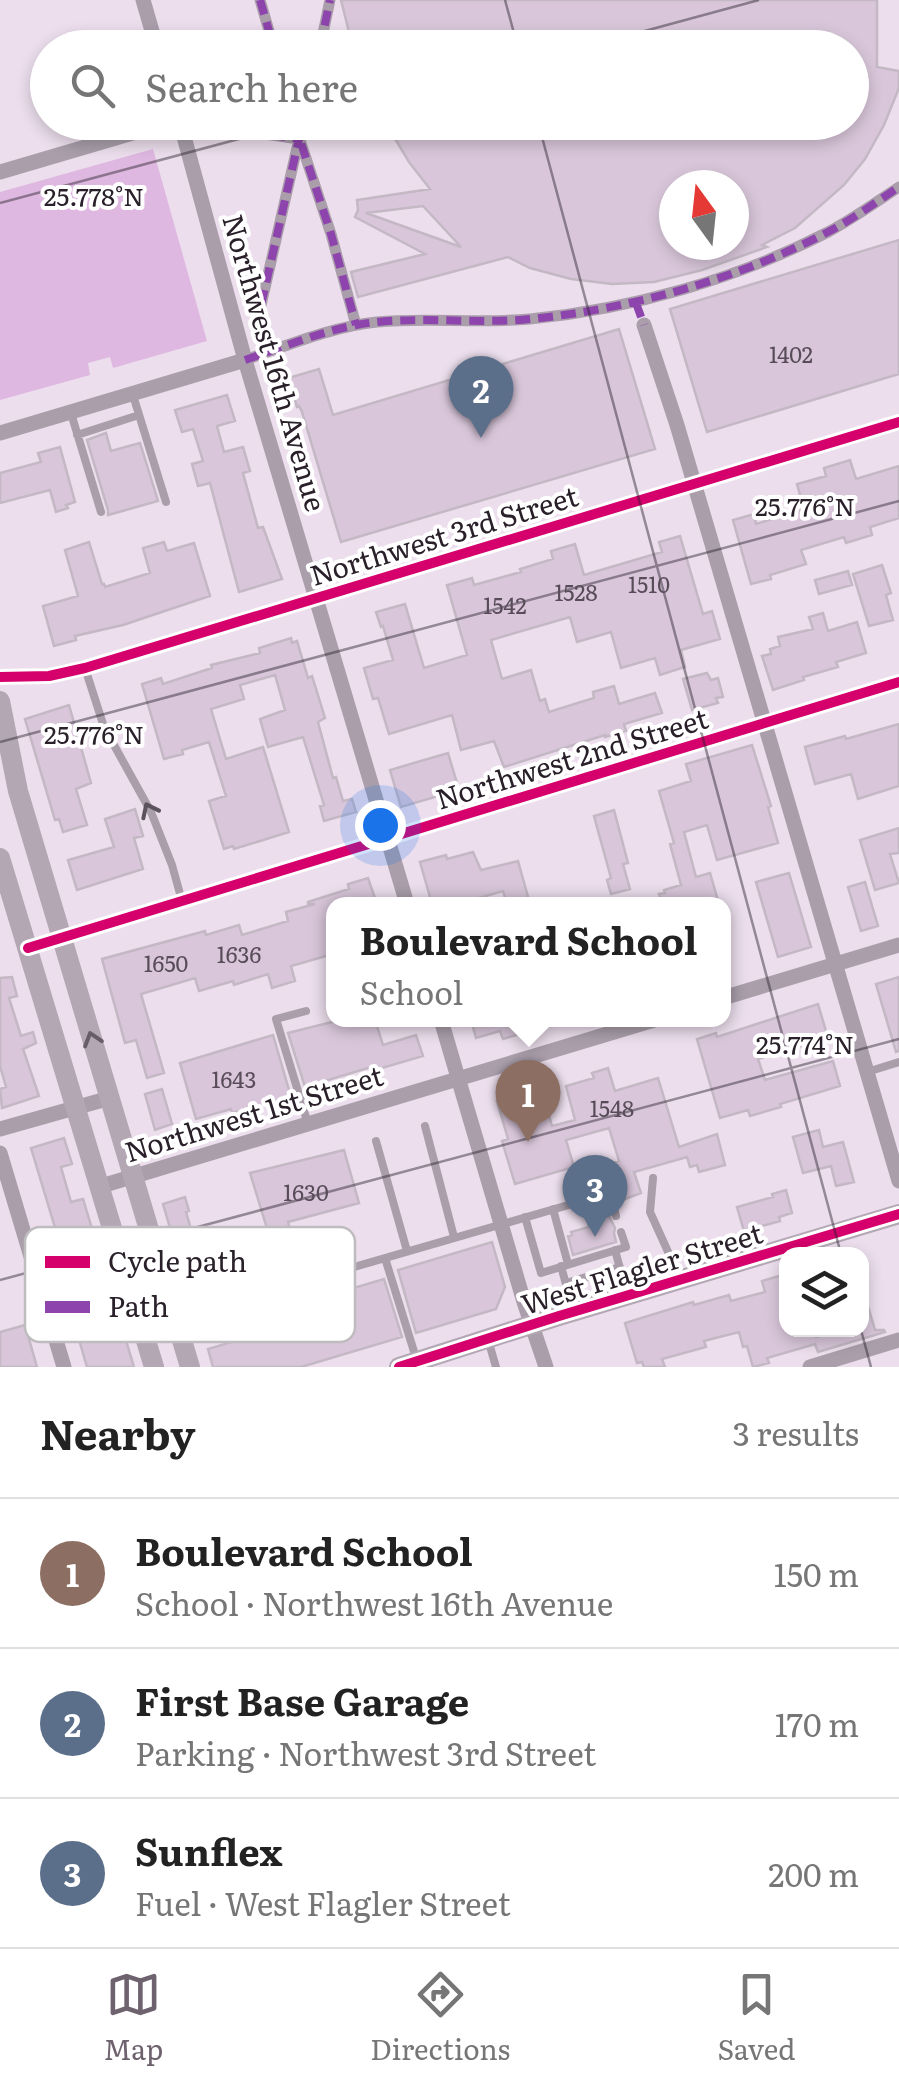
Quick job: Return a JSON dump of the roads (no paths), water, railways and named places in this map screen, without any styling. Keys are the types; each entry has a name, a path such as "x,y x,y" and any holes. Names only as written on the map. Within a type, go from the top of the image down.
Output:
{"main road":[{"path":"0,700 13,770 149,1227"},
{"path":"0,858 111,1227"},
{"name":"West Flagler Street","path":"408,1364 443,1361 488,1340 574,1312 899,1214"},
{"path":"146,1342 154,1367"},
{"path":"183,1342 190,1367"}],"street":[{"path":"143,0 152,30"},
{"path":"260,0 269,30"},
{"path":"324,30 330,0"},
{"path":"0,172 109,140"},
{"name":"Northwest 16th Avenue","path":"185,140 245,360 405,897"},
{"path":"299,140 356,326"},
{"path":"258,314 299,140"},
{"path":"0,433 356,326 378,322 532,319 636,302 790,249 830,231 899,187"},
{"path":"636,302 899,1181"},
{"name":"Northwest 3rd Street","path":"0,676 49,676 85,668 899,422"},
{"name":"Northwest 2nd Street","path":"28,948 899,682"},
{"path":"731,996 899,946"},
{"path":"443,1027 546,1367"},
{"name":"Northwest 1st Street","path":"98,1186 631,1027"},
{"name":"Northwest 1st Street","path":"0,1129 110,1098"},
{"path":"0,1153 25,1237"},
{"path":"810,1367 899,1340"},
{"path":"57,1342 64,1367"}],"lane":[{"path":"132,392 166,502"},
{"path":"70,410 101,512"},
{"path":"77,435 139,416"},
{"path":"85,668 104,728 151,812 182,901"},
{"path":"306,1011 276,1019 308,1124"},
{"path":"867,1072 899,1062"},
{"path":"425,1126 454,1237"},
{"path":"376,1140 406,1252"},
{"path":"653,1178 650,1212 681,1280"},
{"path":"355,1267 610,1193 616,1216"},
{"path":"553,1209 574,1312"},
{"path":"526,1216 541,1273"},
{"path":"518,1280 626,1247 621,1232"},
{"path":"615,1250 628,1296"},
{"path":"385,1258 408,1364"},
{"path":"566,1283 620,1268"},
{"path":"488,1340 496,1367"}],"place":[{"name":"First Base Garage","path":"481,438"},
{"name":"Boulevard School","path":"528,1142"},
{"name":"Sunflex","path":"595,1237"}]}
